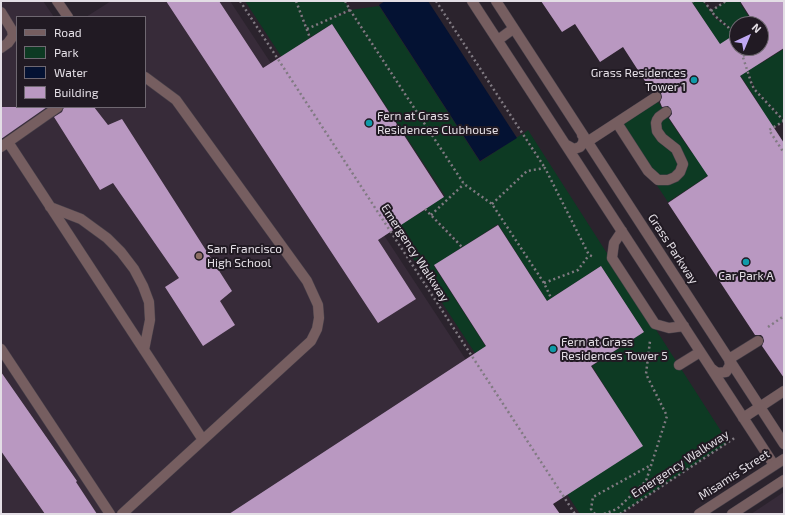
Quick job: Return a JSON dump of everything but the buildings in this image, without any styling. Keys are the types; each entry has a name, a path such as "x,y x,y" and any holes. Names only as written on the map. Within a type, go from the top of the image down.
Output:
{"street":[{"path":"57,1 67,16"},
{"path":"472,1 774,465"},
{"name":"Grass Parkway","path":"496,1 784,444"},
{"path":"1,12 12,30 13,36 8,43 1,48"},
{"path":"498,40 514,29"},
{"path":"122,514 311,341 317,328 319,318 318,305 307,281 176,100 146,79"},
{"path":"565,144 574,149 580,147 583,143 584,137 585,139 617,123 656,97"},
{"path":"57,108 4,145 50,207 203,440"},
{"path":"617,123 651,175 658,180 668,180 675,177 680,172 683,164 676,149 662,138 657,131 657,120 666,112"},
{"path":"578,163 577,156 580,150 587,148 595,153"},
{"path":"50,207 80,219 107,238 121,252 134,269 149,302 150,320 144,350"},
{"path":"622,231 614,243 612,258 650,318 659,326 673,328 684,326"},
{"path":"712,369 717,373 726,372 730,365 729,359 758,341"},
{"path":"1,349 110,514"},
{"path":"679,365 700,352"},
{"path":"743,418 784,391"},
{"path":"735,405 734,399 738,394 744,392 752,396"},
{"name":"Misamis Street","path":"699,514 784,459"},
{"path":"732,514 784,480"}],"path":[{"name":"Emergency Walkway","path":"240,1 575,514"},
{"path":"296,1 310,38"},
{"path":"345,1 464,184 492,204 544,283 551,298"},
{"path":"436,1 545,168 589,255 596,258"},
{"path":"704,1 717,18 729,28"},
{"path":"711,11 726,1"},
{"path":"307,29 350,10"},
{"path":"743,56 754,89 784,121 769,130 784,152"},
{"path":"492,204 527,171 545,168"},
{"path":"431,215 464,184"},
{"path":"425,209 462,247"},
{"path":"544,283 578,270 589,255"},
{"path":"604,514 617,509 646,481 667,416 646,374 650,337"},
{"name":"Emergency Walkway","path":"620,514 750,428"},
{"path":"594,514 591,509 593,497 651,465"}],"shaded area":[{"name":"San Francisco High School","path":"1,1 43,1 53,16 16,16 16,108 146,108 146,16 88,16 111,1 230,1 495,404 325,514 1,514"},
{"path":"784,492 784,514 751,514"}],"green space":[{"path":"245,1 296,1 345,1 349,10 312,27 350,11 423,122 350,10 379,6 480,162 522,134 543,165 523,134 528,130 728,442 620,514 595,514 593,512 594,514 580,514","holes":["296,1 311,37 332,24 445,196 425,209 463,247 498,224 547,301 601,266 644,332 592,366 642,446 577,488 434,266 462,247 425,210 405,222 293,49 310,38"]},
{"path":"703,1 715,18 729,28 729,56 742,56 753,88 784,121 769,130 771,134 668,202 654,181 684,170 663,134 660,122 666,115 692,153 761,107 692,2"},
{"path":"727,1 743,1 740,3 748,16 729,16 729,27 711,11"},
{"path":"784,49 784,120 755,89 745,60 748,56 755,56 760,64"},
{"path":"656,99 664,111 655,118 679,161 674,174 657,177 620,123"}],"water":[{"path":"385,1 428,1 517,138 480,161 379,5"}],"place":[{"name":"Grass Residences Tower 1","path":"694,80"},
{"name":"Fern at Grass Residences Clubhouse","path":"369,123"},
{"name":"San Francisco High School","path":"199,256"},
{"name":"Car Park A","path":"746,262"},
{"name":"Fern at Grass Residences Tower 5","path":"553,349"}]}
